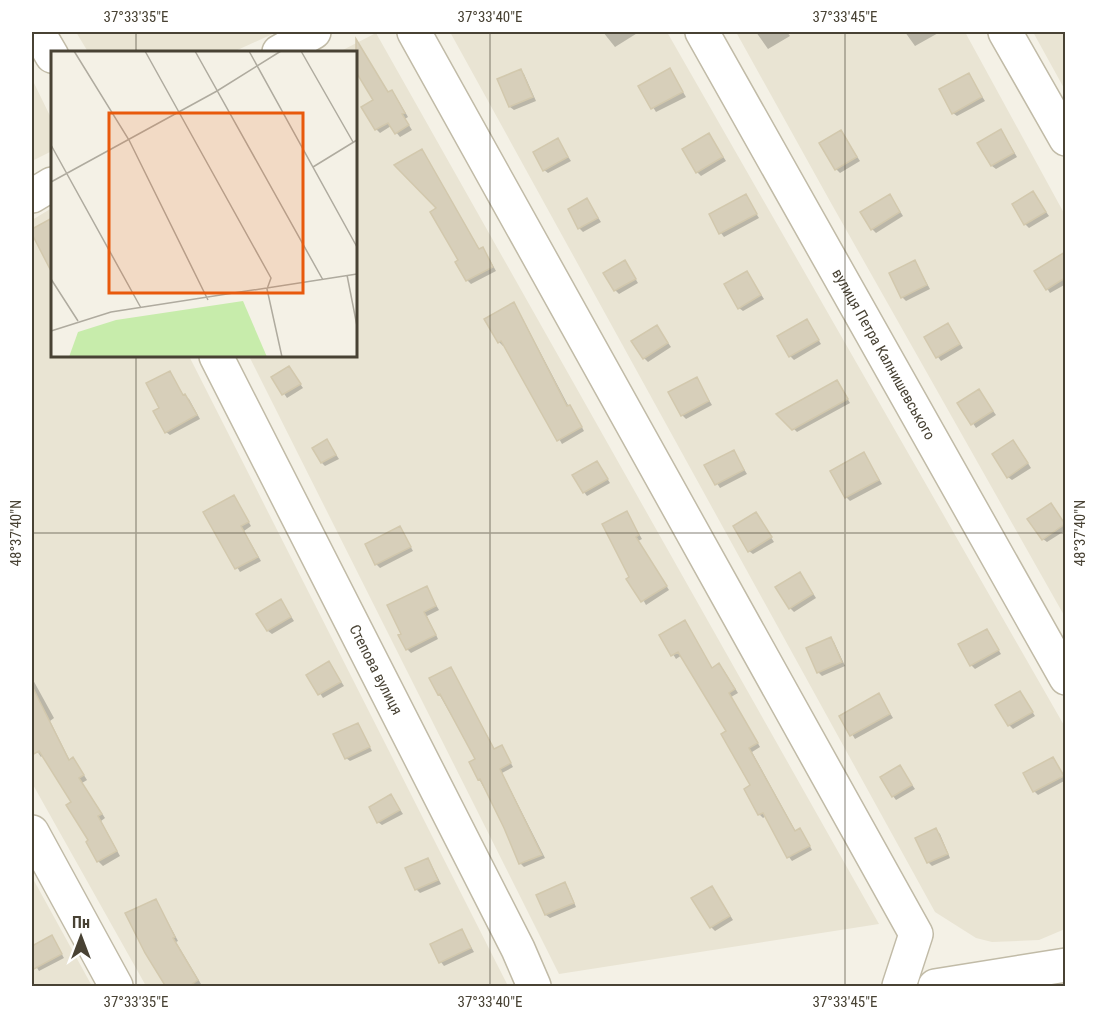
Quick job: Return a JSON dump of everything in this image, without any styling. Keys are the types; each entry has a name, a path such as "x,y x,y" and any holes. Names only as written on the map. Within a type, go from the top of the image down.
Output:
{"street":[{"path":"38,32 51,54"},
{"path":"281,51 314,32"},
{"path":"414,32 916,934 899,987"},
{"name":"вулиця Петра Калнишевського","path":"702,32 1065,678"},
{"path":"1005,32 1065,139"},
{"path":"32,196 51,185"},
{"name":"Степова вулиця","path":"217,357 518,948 534,987"},
{"path":"32,832 116,987"},
{"path":"935,987 1065,965"}],"shaded area":[{"path":"76,32 277,32 235,51 87,51"},
{"path":"450,32 667,32 1065,727 1065,929 1039,940 992,942 976,938 935,912"},
{"path":"736,32 965,32 1065,215 1065,617 831,203"},
{"path":"1033,32 1065,32 1065,90"},
{"path":"376,33 879,924 559,974 250,357 357,357 357,51 341,51"},
{"path":"32,79 51,118 51,152 32,161"},
{"path":"51,209 51,357 190,357 508,986 146,986 32,783 32,220"},
{"path":"32,877 92,986 32,986"}],"building":[{"path":"356,39 388,92 392,90 405,113 402,114 409,125 395,134 388,123 375,130 361,107 373,100 357,74"},
{"path":"670,68 683,92 651,109 638,86"},
{"path":"521,69 533,97 509,107 497,79"},
{"path":"969,73 982,97 952,114 939,89"},
{"path":"1001,129 1014,153 991,166 977,143"},
{"path":"841,130 857,157 835,170 819,143"},
{"path":"709,133 723,157 696,173 682,149"},
{"path":"558,138 568,157 543,171 533,152"},
{"path":"422,149 479,249 483,247 493,267 466,281 455,262 458,260 430,212 436,208 394,165"},
{"path":"1033,191 1046,212 1024,225 1012,204"},
{"path":"746,194 757,214 719,234 709,214"},
{"path":"890,194 900,212 871,230 860,212"},
{"path":"587,198 598,218 578,229 568,209"},
{"path":"51,219 51,271 32,234 32,229"},
{"path":"1065,252 1065,278 1046,290 1034,271"},
{"path":"625,260 636,279 614,291 603,273"},
{"path":"915,260 927,285 901,298 889,273"},
{"path":"747,271 761,295 738,309 724,284"},
{"path":"514,302 567,406 570,405 582,427 557,441 501,341 498,343 484,319"},
{"path":"807,319 819,340 789,357 777,336"},
{"path":"948,323 960,344 936,358 924,337"},
{"path":"657,325 668,343 643,359 631,341"},
{"path":"289,366 301,384 282,395 271,377"},
{"path":"170,371 197,415 165,433 153,411 159,408 146,383"},
{"path":"697,377 709,401 681,416 668,392"},
{"path":"837,380 848,399 792,430 776,414"},
{"path":"979,389 993,411 971,425 957,403"},
{"path":"327,439 336,455 321,463 312,448"},
{"path":"1013,440 1028,463 1007,478 992,454"},
{"path":"734,450 744,470 715,485 704,465"},
{"path":"864,452 879,480 845,498 830,471"},
{"path":"597,461 608,479 583,493 572,475"},
{"path":"234,495 249,522 241,526 258,557 235,569 203,512"},
{"path":"1051,503 1065,524 1042,540 1027,519"},
{"path":"627,511 639,535 636,537 667,586 641,602 626,579 629,577 602,524"},
{"path":"756,512 772,537 748,552 733,526"},
{"path":"400,526 411,547 375,565 365,544"},
{"path":"800,572 813,594 789,609 775,587"},
{"path":"427,586 436,606 424,612 436,635 406,650 387,605"},
{"path":"281,599 291,617 267,631 256,614"},
{"path":"685,620 712,668 719,663 735,689 729,693 758,743 749,748 795,831 800,828 810,846 787,858 763,813 758,815 744,789 750,785 721,734 726,731 678,652 671,656 659,635"},
{"path":"987,629 999,650 970,666 958,644"},
{"path":"831,637 842,662 817,673 806,648"},
{"path":"329,661 341,682 318,695 306,675"},
{"path":"451,667 494,749 502,745 511,763 500,769 542,855 519,864 480,779 478,780 469,762 475,759 429,678"},
{"path":"32,686 69,760 73,757 84,775 79,778 102,814 98,816 117,851 97,862 86,842 88,840 66,805 71,802 39,751 32,755"},
{"path":"1020,691 1033,712 1008,726 995,705"},
{"path":"879,693 890,714 850,736 839,716"},
{"path":"358,723 370,747 345,759 333,734"},
{"path":"1053,757 1064,776 1033,792 1023,773"},
{"path":"900,765 912,785 892,797 880,777"},
{"path":"391,794 400,810 377,823 369,807"},
{"path":"936,828 948,854 927,863 915,838"},
{"path":"428,858 438,880 415,890 405,868"},
{"path":"565,882 574,903 545,915 536,895"},
{"path":"712,886 730,916 710,928 691,898"},
{"path":"156,899 175,937 173,938 198,980 188,987 166,987 145,953 125,913"},
{"path":"462,929 471,948 439,963 430,944"},
{"path":"52,935 62,954 32,970 32,946"}]}
